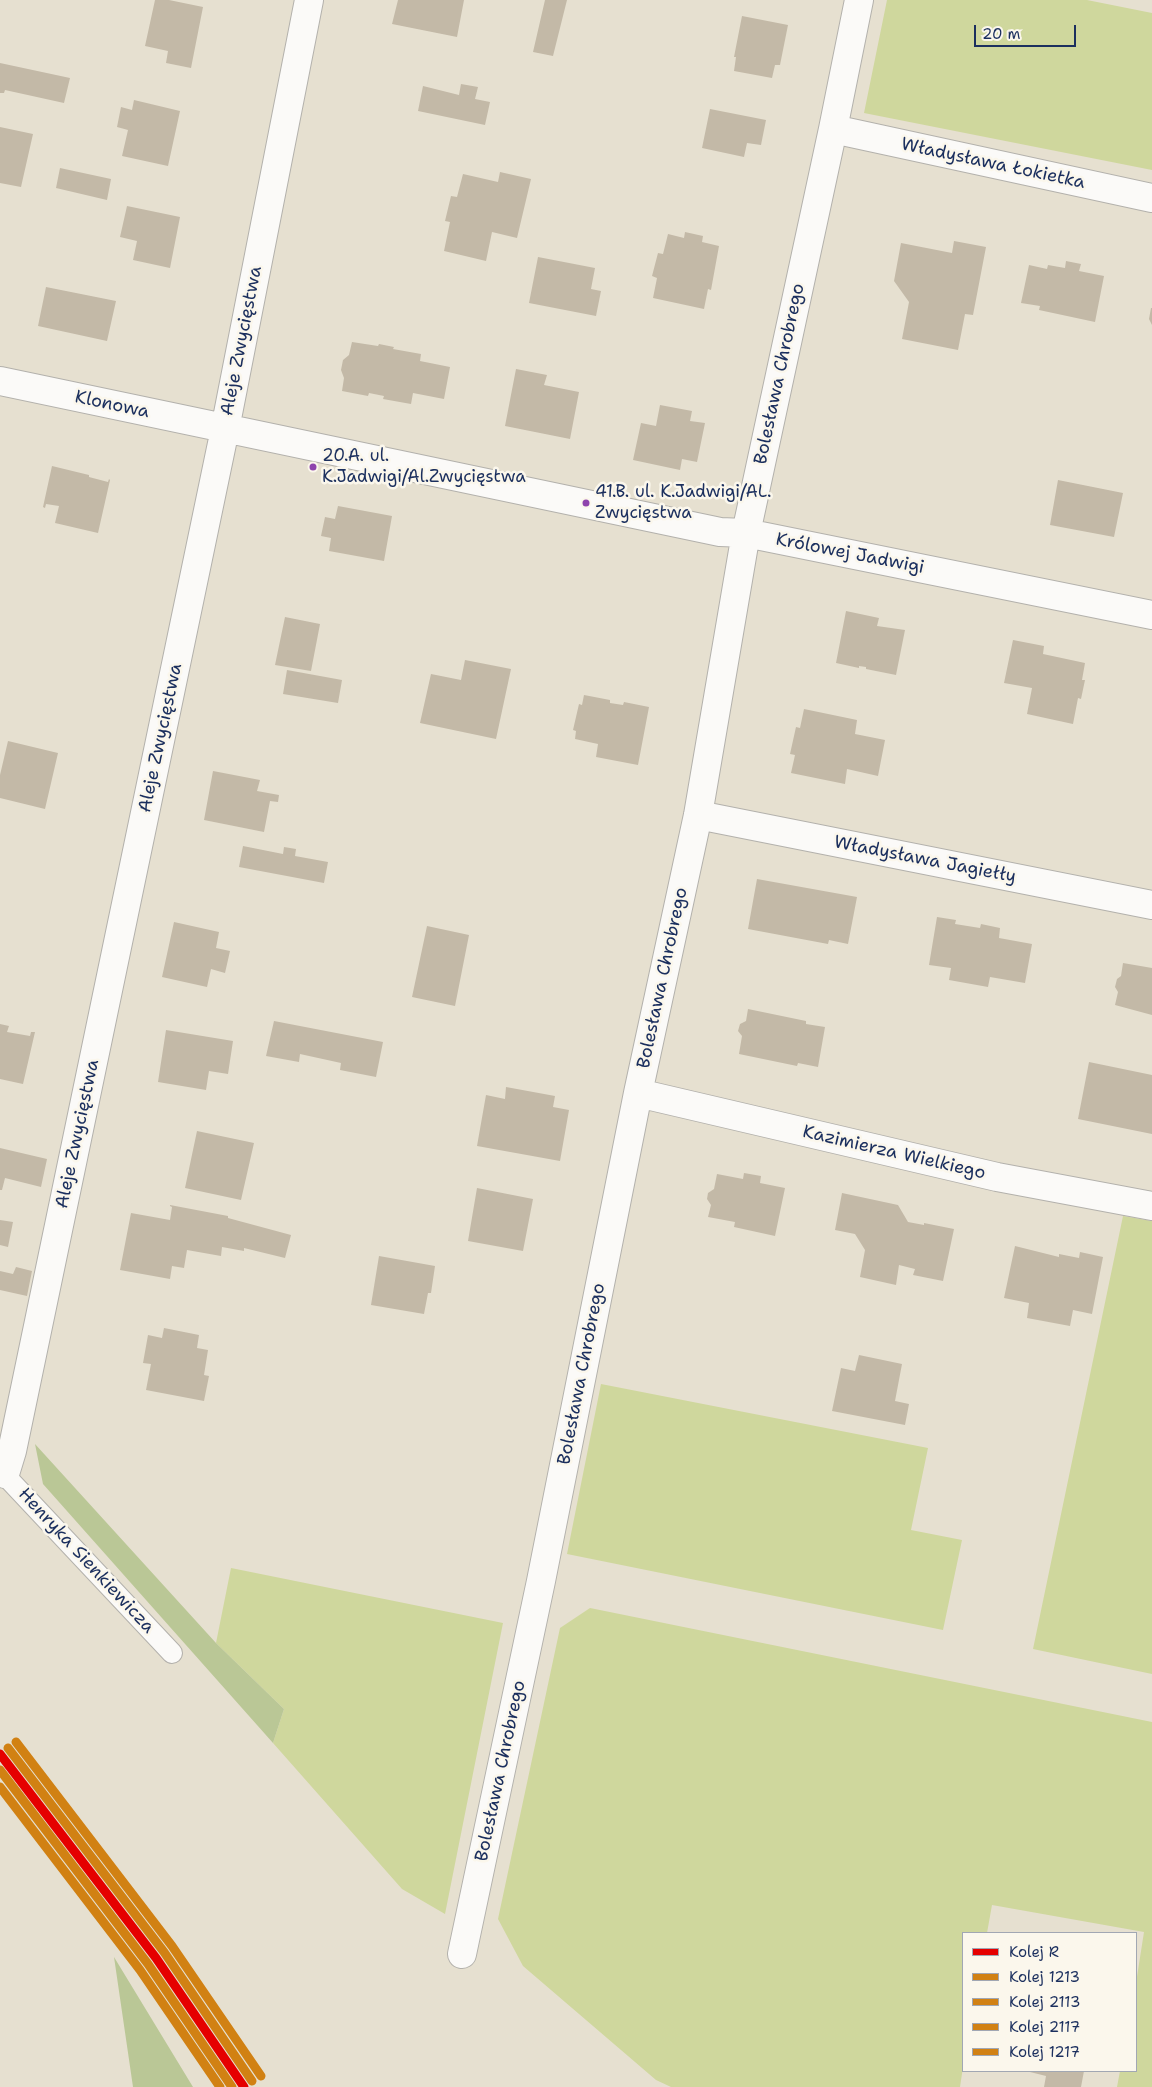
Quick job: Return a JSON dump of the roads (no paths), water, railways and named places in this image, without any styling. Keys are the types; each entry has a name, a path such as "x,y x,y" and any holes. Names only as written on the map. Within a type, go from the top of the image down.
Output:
{"street":[{"name":"Aleje Zwycięstwa","path":"2,1472 12,1451 225,429 309,0"},
{"name":"Bolesława Chrobrego","path":"462,1954 542,1581 638,1093 698,815 746,533 859,0"},
{"name":"Władysława Łokietka","path":"833,129 1152,198"},
{"name":"Klonowa","path":"0,381 225,429"},
{"name":"Królowej Jadwigi","path":"225,429 720,532 746,533 1152,615"},
{"name":"Władysława Jagiełły","path":"698,815 1152,905"},
{"name":"Kazimierza Wielkiego","path":"638,1093 997,1177 1152,1206"}],"lane":[{"name":"Henryka Sienkiewicza","path":"2,1472 172,1653"}],"rail line":[{"name":"1217","path":"16,1742 172,1946 261,2076"},
{"name":"2113","path":"8,1748 164,1952 252,2081"},
{"name":"R","path":"0,1754 156,1958 244,2087"},
{"name":"1213","path":"0,1770 148,1964 232,2087"},
{"name":"2117","path":"0,1787 140,1970 220,2087"}],"place":[{"name":"20.A. ul. K.Jadwigi/Al.Zwycięstwa","path":"313,467"},
{"name":"41.B. ul. K.Jadwigi/AL. Zwycięstwa","path":"586,503"}]}
